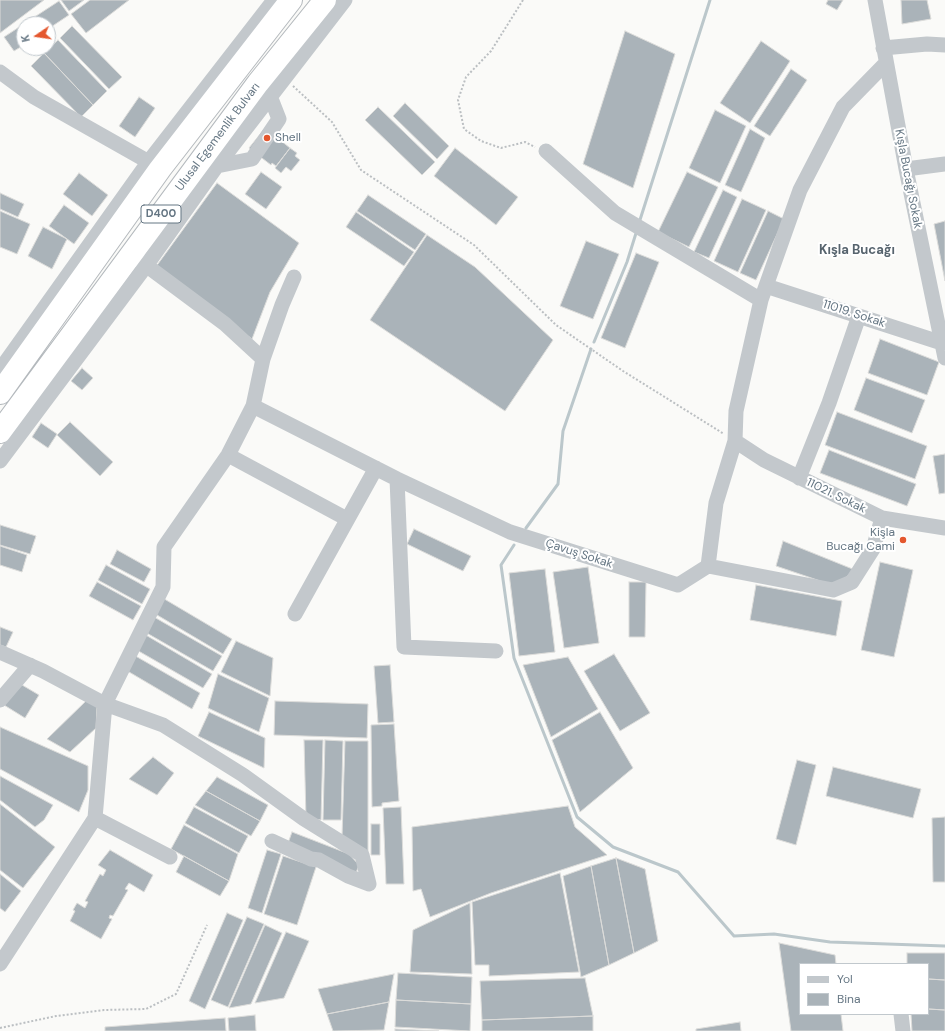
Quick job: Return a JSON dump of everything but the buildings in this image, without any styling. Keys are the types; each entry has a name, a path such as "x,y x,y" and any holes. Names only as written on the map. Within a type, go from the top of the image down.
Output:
{"highway":[{"name":"Ulusal Egemenlik Bulvarı","path":"0,394 155,165 291,0"},
{"name":"Ulusal Egemenlik Bulvarı","path":"0,432 139,260 210,161 264,90 325,0"}],"street":[{"path":"0,370 155,165 274,0"},
{"path":"210,161 252,159 279,119 264,90 284,78 345,0"},
{"name":"Kışla Bucağı Sokak","path":"875,0 906,169 945,358"},
{"path":"882,518 873,549 852,582 833,590 708,566 716,503 735,441 736,411 761,300 800,190 843,107 885,55 927,44 945,45"},
{"path":"0,73 34,96 155,165"},
{"path":"546,151 615,213 663,243 761,300"},
{"path":"906,169 945,164"},
{"path":"0,461 139,260 225,324 263,359"},
{"path":"0,964 95,818 105,704 163,587 164,547 228,455 253,406 263,359 282,305 294,277"},
{"name":"11019. Sokak","path":"766,286 942,343"},
{"path":"799,478 829,403 859,316"},
{"name":"Çavuş Sokak","path":"253,406 397,479 510,532 678,585 708,566"},
{"name":"11021. Sokak","path":"735,441 764,460 882,518 945,528"},
{"path":"228,455 347,519"},
{"path":"295,614 376,468"},
{"path":"397,479 404,647 496,651"},
{"path":"0,652 30,665 105,704 163,725 243,775 304,819 362,855 370,884 348,876 319,860 272,841"},
{"path":"0,700 30,665"},
{"path":"95,818 170,857"},
{"path":"901,1015 903,1031"}],"path":[{"path":"523,0 491,51 466,77 458,100 464,129 481,141 501,148 525,142 546,151"},
{"path":"284,78 332,122 361,170 474,245 556,325 623,371 735,441"},
{"path":"0,1028 56,1016 104,1010 146,1009 176,994 207,925"}],"waterway":[{"path":"639,223 710,0"},
{"path":"594,342 627,262 637,230"},
{"path":"526,528 558,484 563,431 591,349"},
{"path":"514,545 501,565 514,658 577,817 613,847 678,872 734,936 774,934 830,942 945,946"}],"place":[{"name":"Shell","path":"267,138"},
{"name":"Kişla Bucağı Cami","path":"903,540"}],"district":[{"name":"Kışla Bucağı","path":"857,251"}]}
